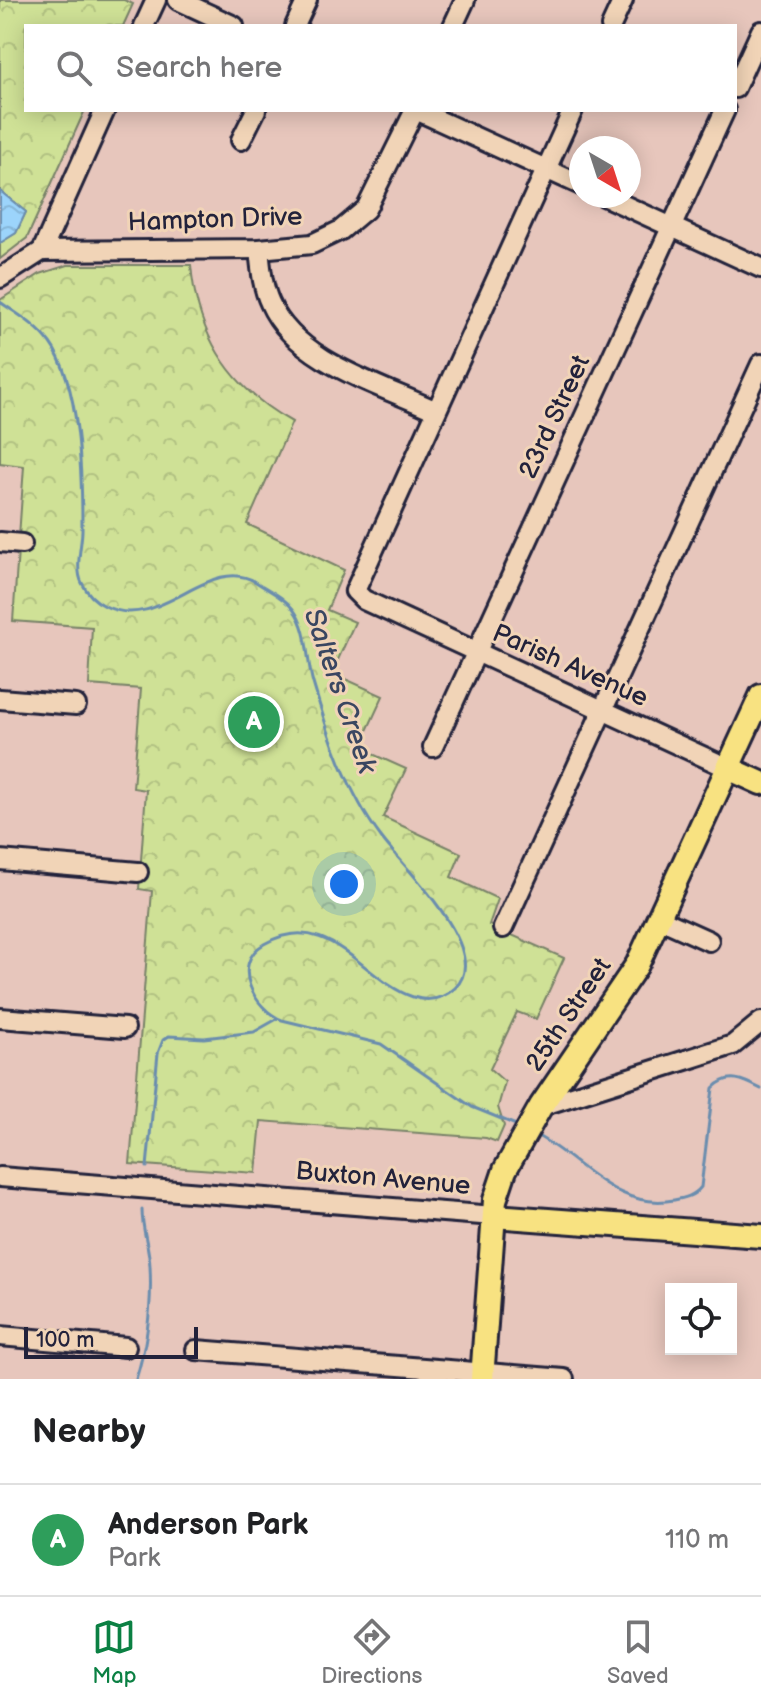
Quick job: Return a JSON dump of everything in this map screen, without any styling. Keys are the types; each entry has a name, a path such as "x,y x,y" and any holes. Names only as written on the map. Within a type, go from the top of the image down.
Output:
{"main road":[{"name":"25th Street","path":"483,1376 494,1216 499,1187 518,1144 538,1110 621,992 761,696"},
{"name":"Parish Avenue","path":"728,768 761,783"},
{"name":"Buxton Avenue","path":"494,1216 761,1236"}],"street":[{"path":"145,24 156,0"},
{"path":"178,0 230,24"},
{"path":"296,24 307,0"},
{"path":"454,24 465,0"},
{"path":"612,24 623,0"},
{"path":"737,84 761,31"},
{"path":"0,278 42,251 104,112"},
{"path":"241,140 255,112"},
{"name":"Hampton Drive","path":"42,251 259,249 312,244 353,220 377,192 414,112"},
{"path":"419,112 569,180"},
{"path":"259,249 269,301 296,340 319,357 436,411 572,112"},
{"name":"23rd Street","path":"433,747 724,112"},
{"path":"630,208 761,268"},
{"path":"503,928 761,364"},
{"name":"Parish Avenue","path":"436,411 356,585 359,596 475,654 728,768"},
{"path":"0,542 22,544"},
{"path":"0,699 76,705"},
{"path":"0,860 138,872"},
{"path":"658,918 709,941"},
{"path":"0,1018 125,1028"},
{"path":"538,1110 733,1045 761,1022"},
{"name":"Buxton Avenue","path":"0,1177 494,1216"},
{"path":"0,1336 126,1347"},
{"path":"196,1350 483,1376 564,1379"}],"green space":[{"path":"0,0 124,0 133,4 124,24 24,24 24,112 84,112 27,238 0,259 0,243 16,233 26,212 0,191"},
{"path":"68,265 191,265 201,314 220,357 251,393 292,422 247,524 344,570 327,610 355,622 332,673 383,696 359,748 406,769 383,817 461,853 451,877 498,899 489,925 564,958 536,1019 517,1012 490,1069 505,1082 498,1107 504,1126 497,1142 486,1138 261,1121 256,1173 130,1164 152,891 139,889 146,790 133,788 141,689 89,685 92,627 13,621 24,466 0,463 0,300 40,274"}],"water":[{"path":"0,191 26,212 16,233 0,243"}],"waterway":[{"name":"Salters Creek","path":"0,302 45,337 60,361 68,382 80,456 82,533 79,570 86,590 105,606 125,612 145,610 165,603 220,577 238,576 256,582 281,597 302,626 319,703 349,783 381,837 440,910 463,953 464,972 455,988 440,997 424,999 395,988 326,940 308,934 287,935 264,944 254,953 247,974 255,996 282,1020 381,1044 472,1107 521,1127"},
{"path":"147,1167 158,1053 163,1040 169,1036 204,1038 254,1032 277,1019"},
{"name":"Salters Creek","path":"534,1134 616,1190 634,1198 653,1201 678,1199 692,1195 701,1187 713,1088 731,1079 761,1089"},
{"path":"136,1379 146,1338 150,1294 142,1210"}],"place":[{"name":"Anderson Park","path":"254,722"}]}
